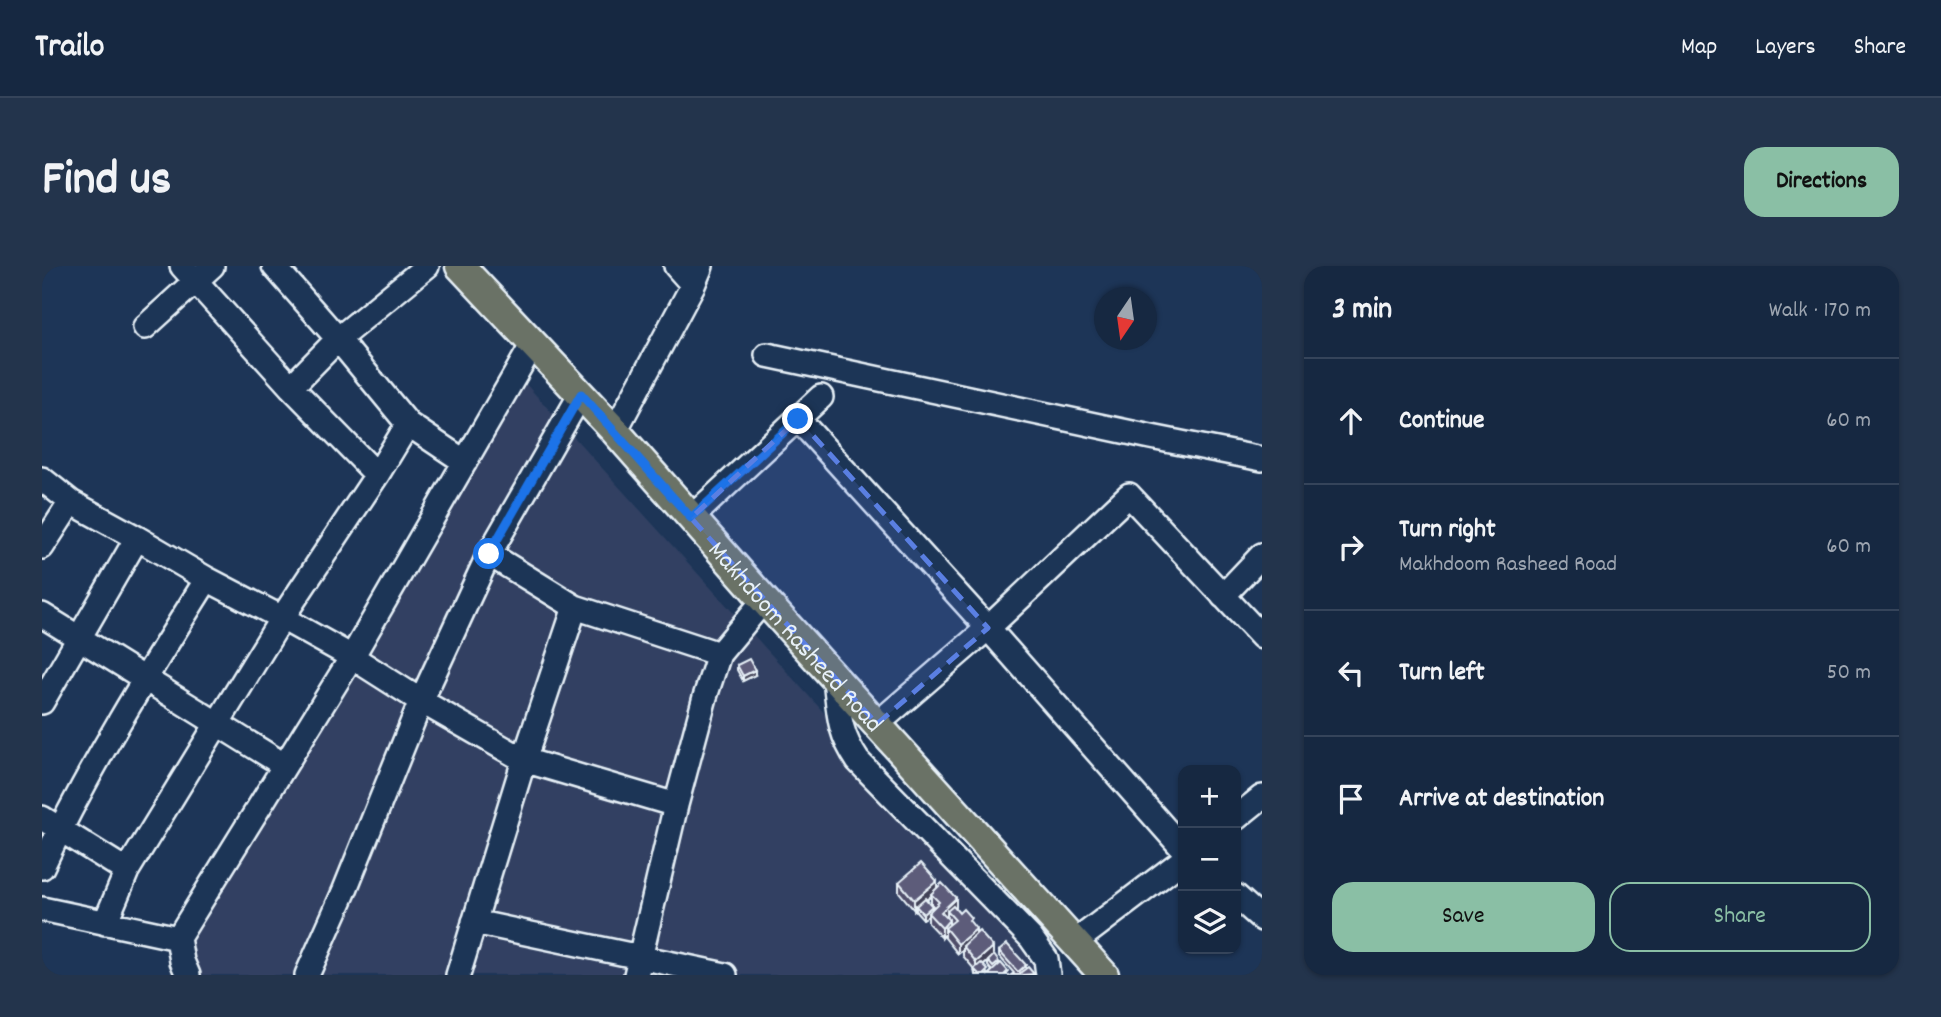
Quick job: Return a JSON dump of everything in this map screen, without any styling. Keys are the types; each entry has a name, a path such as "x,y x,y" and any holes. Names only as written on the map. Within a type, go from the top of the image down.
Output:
{"main road":[{"name":"Makhdoom Rasheed Road","path":"460,266 615,431 764,600 1104,975"}],"street":[{"path":"274,266 408,424 465,462"},
{"path":"291,387 338,339 427,266"},
{"path":"615,431 697,275 676,266"},
{"path":"145,327 197,271 291,387 377,475"},
{"path":"188,975 182,961 178,938 352,657 533,344"},
{"path":"767,355 1262,459"},
{"path":"307,975 344,892 421,701 489,554 581,394"},
{"path":"691,518 821,397"},
{"path":"798,419 988,628 1178,843"},
{"path":"105,923 127,871 282,618 408,424"},
{"path":"42,479 71,502 352,657 421,701 524,760 676,805"},
{"path":"877,724 988,628 1129,495 1262,637"},
{"path":"42,547 71,502"},
{"path":"42,702 137,538"},
{"path":"489,554 575,607 719,654"},
{"path":"1223,596 1262,555"},
{"path":"42,867 51,823 207,579"},
{"path":"638,966 676,805 719,654 764,600"},
{"path":"458,975 524,760 575,607"},
{"path":"42,615 284,765"},
{"path":"835,678 840,724 846,744 858,761 1031,938 1046,959 1048,975"},
{"path":"1241,814 1262,797"},
{"path":"51,823 127,871"},
{"path":"1074,942 1178,864"},
{"path":"1241,900 1262,919"},
{"path":"42,909 178,938"},
{"path":"474,922 638,966 724,975"}],"highlighted area":[{"path":"798,419 988,628 877,724 691,518"}],"shaded area":[{"path":"524,382 1062,975 172,975"}],"building":[{"path":"749,659 755,670 743,676 737,665"},
{"path":"921,863 937,881 914,900 899,882"},
{"path":"942,883 956,898 941,912 949,920 942,928 928,913 939,902 931,894"},
{"path":"925,898 932,906 923,914 916,906"},
{"path":"953,906 959,913 963,909 976,929 958,944 945,928 955,920 947,911"},
{"path":"979,931 993,947 976,962 963,946"},
{"path":"1007,944 1026,965 1018,972 999,951"},
{"path":"994,955 999,962 993,967 988,961"},
{"path":"981,963 988,970 983,975 974,969"},
{"path":"1001,963 1008,971 1004,975 988,975"},
{"path":"1028,967 1034,974 1021,975 1020,973"}],"route":[{"path":"489,554 581,394 691,518 798,419"}]}
